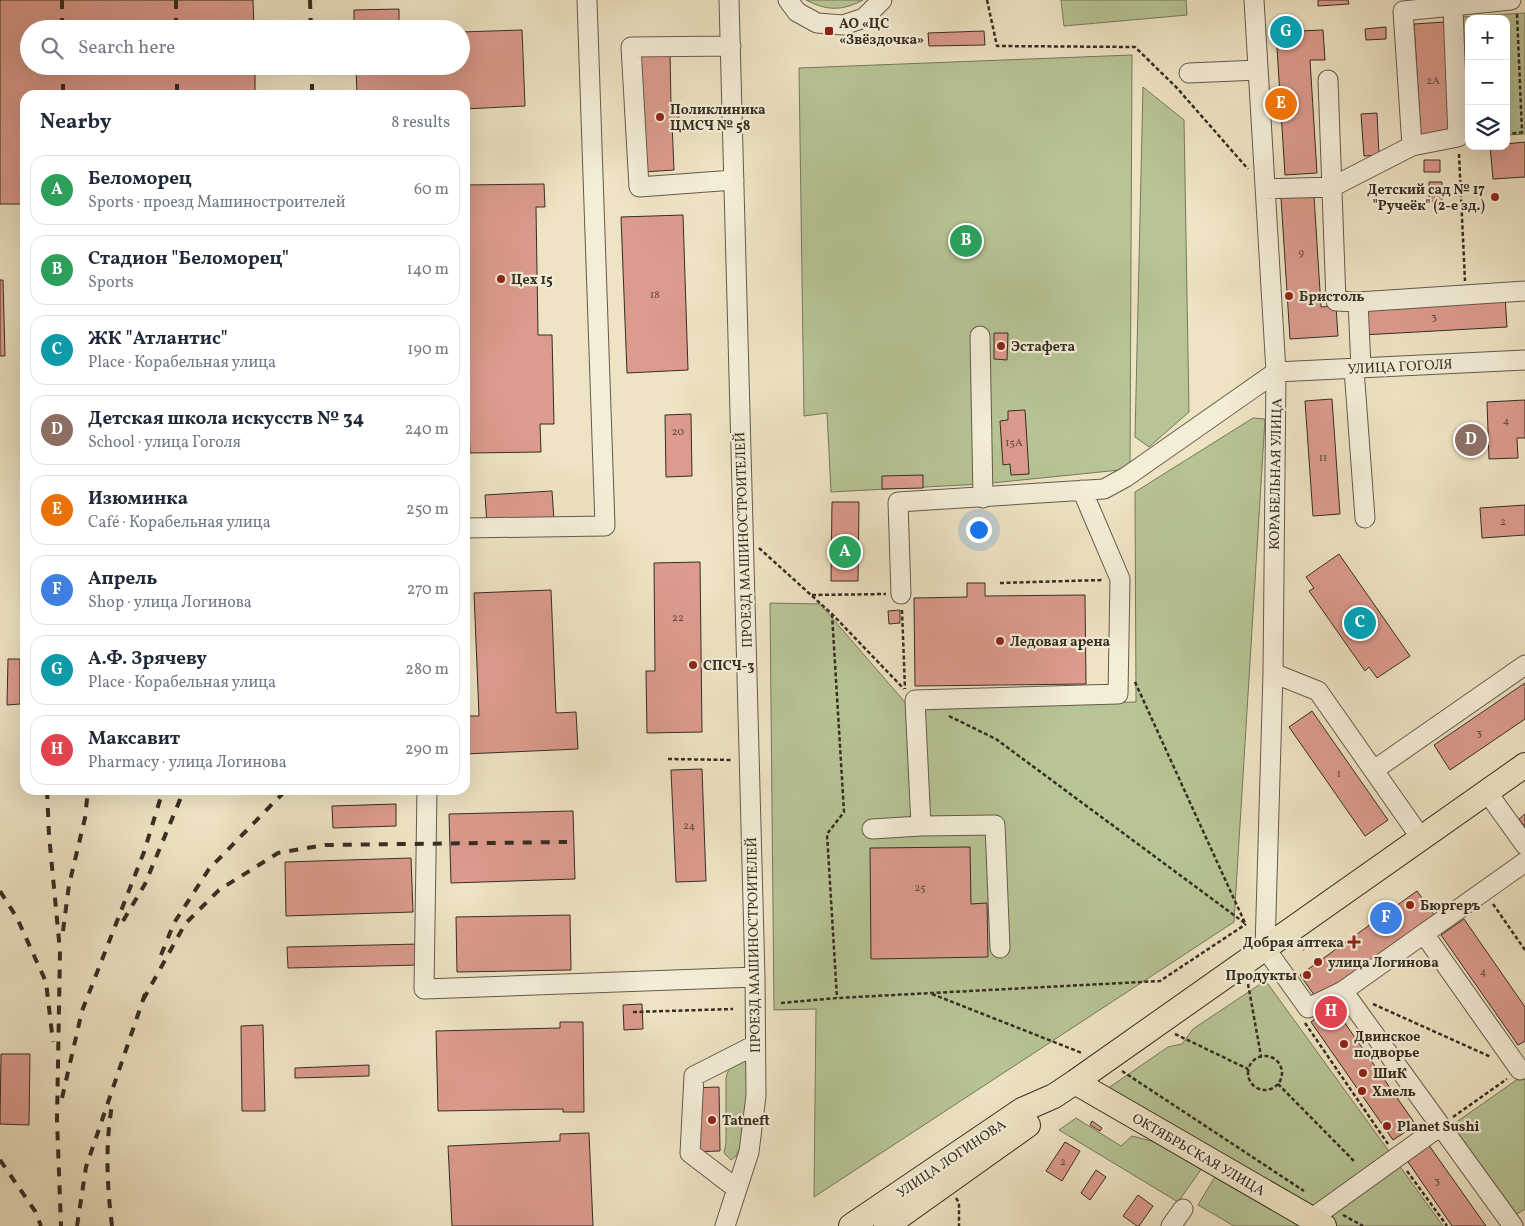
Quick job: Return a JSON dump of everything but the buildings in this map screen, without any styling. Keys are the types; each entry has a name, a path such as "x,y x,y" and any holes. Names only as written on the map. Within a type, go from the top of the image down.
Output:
{"main road":[{"name":"УЛИЦА ЛОГИНОВА","path":"851,1226 1022,1110 1054,1096 1075,1082 1525,765"},
{"name":"ОКТЯБРЬСКАЯ УЛИЦА","path":"1075,1082 1321,1217"},
{"name":"УЛИЦА ЛОГИНОВА","path":"886,1226 1033,1122 1054,1096"}],"street":[{"path":"470,528 604,526 587,0"},
{"name":"ПРОЕЗД МАШИНОСТРОИТЕЛЕЙ","path":"725,1226 738,1189 750,1143 756,1096 755,977 729,0"},
{"path":"788,0 797,12 817,23 843,24 864,18 882,0"},
{"name":"КОРАБЕЛЬНАЯ УЛИЦА","path":"1254,0 1276,372 1273,673 1265,948"},
{"path":"1412,146 1403,11 1514,5"},
{"path":"1265,189 1332,187 1412,146 1458,137 1452,8"},
{"path":"731,46 631,47 639,187 734,180"},
{"path":"1189,74 1258,70"},
{"path":"1328,80 1336,301 1358,302 1525,290"},
{"path":"1358,302 1358,368 1365,518"},
{"path":"980,336 983,498"},
{"name":"УЛИЦА ГОГОЛЯ","path":"1276,372 1525,360"},
{"path":"901,594 898,502 983,498 1104,488 1126,477 1276,372"},
{"path":"921,826 910,695 1118,694 1120,579 1082,490"},
{"path":"1374,770 1525,666"},
{"path":"1273,673 1318,691 1421,838"},
{"path":"1487,792 1525,845"},
{"path":"427,795 424,989 755,977"},
{"path":"872,829 995,825 1000,948"},
{"path":"1265,948 1308,1008 1343,991 1525,862"},
{"path":"1424,934 1520,1070"},
{"path":"1343,991 1439,1127 1513,1226"},
{"path":"738,1189 690,1154 694,1076 755,1045"},
{"path":"1321,1217 1397,1157 1439,1127"},
{"path":"1171,1226 1183,1209"}],"path":[{"path":"987,0 997,46 1135,47 1176,88 1265,189"},
{"path":"1510,134 1523,132 1514,5"},
{"path":"1458,137 1466,294"},
{"path":"758,547 832,614 910,695"},
{"path":"1000,584 1109,580"},
{"path":"812,595 901,594 910,695"},
{"path":"832,614 844,812 827,834 837,998"},
{"path":"1135,682 1246,924"},
{"path":"948,715 996,739 1246,924"},
{"path":"668,759 749,761"},
{"path":"1484,892 1525,950"},
{"path":"781,1003 837,998 1160,981 1246,924"},
{"path":"1248,984 1261,1056"},
{"path":"930,993 1082,1053"},
{"path":"1370,1003 1493,1058"},
{"path":"634,1012 733,1008"},
{"path":"1308,1008 1305,1025 1447,1226"},
{"path":"1174,1033 1248,1069"},
{"path":"1261,1056 1269,1056 1278,1062 1282,1073 1278,1084 1268,1090 1256,1088 1249,1080 1248,1069 1253,1060 1261,1056"},
{"path":"1439,1127 1520,1070"},
{"path":"1122,1071 1321,1217 1363,1226"},
{"path":"1278,1084 1355,1162"},
{"path":"959,1203 959,1226"}],"green space":[{"path":"806,0 863,0 841,8 828,8"},
{"path":"1061,0 1186,0 1187,15 1064,26"},
{"path":"1525,13 1525,134 1510,135 1510,15 1493,15"},
{"path":"1461,17 1465,17 1465,77"},
{"path":"1132,55 1130,469 982,484 831,492 827,413 804,416 799,68"},
{"path":"1143,87 1184,120 1189,412 1149,447 1135,437"},
{"path":"1253,418 1265,419 1234,922 814,1197 816,1009 774,1010 770,603 820,604 910,708 1136,702 1135,492"},
{"path":"1262,983 1268,984 1443,1226 1335,1226 1104,1091 1168,1047 1182,1044 1193,1029"},
{"path":"744,1061 752,1068 740,1148 736,1156 731,1160 724,1153 726,1143 726,1078 732,1066"},
{"path":"1525,1074 1525,1209 1512,1217 1448,1128"},
{"path":"1076,1118 1121,1146 1132,1136 1159,1143 1202,1168 1178,1202 1059,1130"},
{"path":"1216,1175 1304,1226 1234,1226 1198,1205"}],"railway":[{"path":"62,0 62,20"},
{"path":"176,0 176,20"},
{"path":"310,0 311,20"},
{"path":"63,75 63,90"},
{"path":"177,75 177,90"},
{"path":"312,75 312,90"},
{"path":"47,795 60,951 57,1120 61,1226"},
{"path":"63,931 69,885 85,818 87,795"},
{"path":"62,1098 82,1011 144,852 161,795"},
{"path":"123,921 145,884 182,795"},
{"path":"161,955 174,923 209,869 281,795"},
{"path":"143,1000 185,924 219,890 278,853 325,845 567,842"},
{"path":"0,891 17,918 46,982 53,1042"},
{"path":"77,1226 86,1167 145,994"},
{"path":"112,1105 108,1136 108,1166 112,1226"},
{"path":"0,1160 35,1211 41,1226"}],"place":[{"name":"АО «ЦС «Звёздочка»","path":"829,31"},
{"name":"А.Ф. Зрячеву","path":"1286,32"},
{"name":"Изюминка","path":"1281,104"},
{"name":"Поликлиника ЦМСЧ № 58","path":"660,117"},
{"name":"Детский сад № 17 \"Ручеёк\" (2-е зд.)","path":"1495,197"},
{"name":"Стадион \"Беломорец\"","path":"966,241"},
{"name":"Цех 15","path":"501,279"},
{"name":"Бристоль","path":"1289,296"},
{"name":"Эстафета","path":"1001,346"},
{"name":"Детская школа искусств № 34","path":"1471,440"},
{"name":"Беломорец","path":"845,552"},
{"name":"ЖК \"Атлантис\"","path":"1360,623"},
{"name":"Ледовая арена","path":"1000,641"},
{"name":"СПСЧ-3","path":"693,665"},
{"name":"Бюргеръ","path":"1410,905"},
{"name":"Апрель","path":"1386,918"},
{"name":"Добрая аптека","path":"1354,942"},
{"name":"улица Логинова","path":"1318,962"},
{"name":"Продукты","path":"1307,975"},
{"name":"Максавит","path":"1331,1012"},
{"name":"Двинское подворье","path":"1344,1044"},
{"name":"ШиК","path":"1363,1073"},
{"name":"Хмель","path":"1362,1091"},
{"name":"Tatneft","path":"712,1120"},
{"name":"Planet Sushi","path":"1387,1126"}]}
